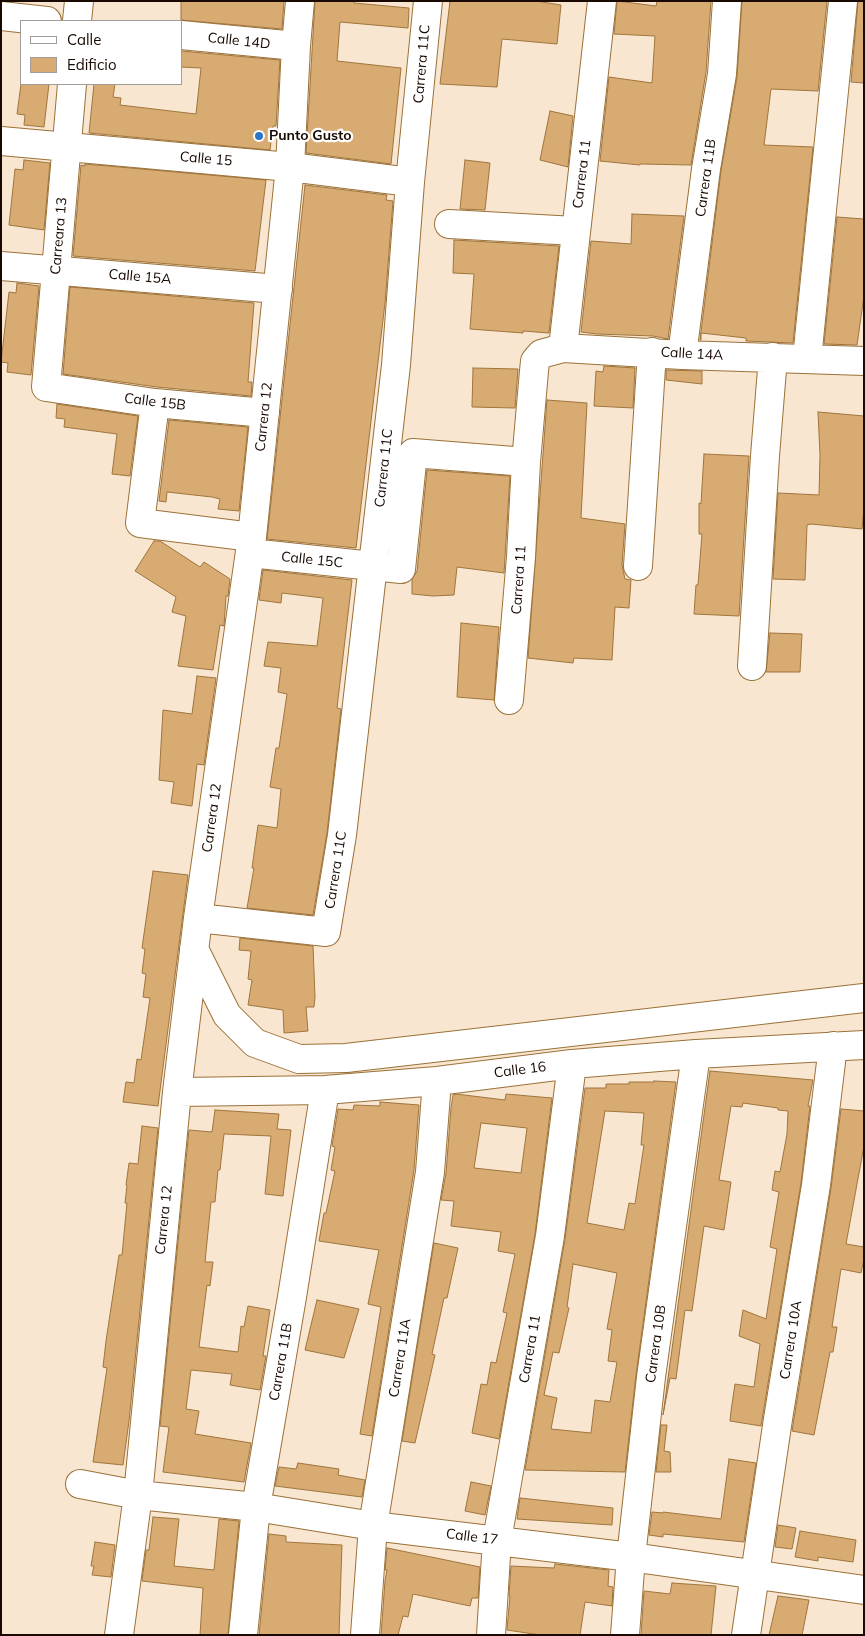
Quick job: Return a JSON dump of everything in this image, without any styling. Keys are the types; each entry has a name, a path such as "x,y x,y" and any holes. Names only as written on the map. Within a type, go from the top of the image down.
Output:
{"street":[{"path":"77,20 79,1"},
{"name":"Carrera 12","path":"119,1635 138,1495 177,1092 194,949 251,545 290,167 300,1"},
{"name":"Carrera 11C","path":"198,918 326,932 342,835 396,365 410,182 428,1"},
{"name":"Carrera 11","path":"563,348 602,1"},
{"name":"Carrera 11B","path":"682,355 706,169 722,74 727,1"},
{"path":"807,359 843,1"},
{"path":"1,16 38,20"},
{"name":"Calle 14D","path":"182,35 296,46"},
{"name":"Carreara 13","path":"46,387 72,85"},
{"name":"Calle 15","path":"1,141 290,167 410,182"},
{"path":"449,224 575,231"},
{"name":"Calle 15A","path":"1,266 278,289"},
{"name":"Calle 14A","path":"534,371 535,361 540,354 563,348 682,355 864,361"},
{"path":"638,566 652,352"},
{"path":"752,666 764,456 773,357"},
{"name":"Carrera 11","path":"509,700 534,371"},
{"name":"Calle 15B","path":"46,387 155,403 265,413"},
{"name":"Calle 15C","path":"155,403 140,523 373,567 401,570 413,452 526,462"},
{"path":"194,949 227,1015 255,1043 299,1059 346,1058 864,998"},
{"name":"Calle 16","path":"177,1092 325,1090 437,1081 572,1064 696,1054 864,1045"},
{"name":"Carrera 10A","path":"746,1635 778,1418 816,1185 833,1046"},
{"name":"Carrera 10B","path":"625,1635 631,1557 651,1377 696,1054"},
{"name":"Carrera 11","path":"491,1635 497,1540 550,1236 572,1064"},
{"name":"Carrera 11A","path":"365,1635 373,1526 430,1172 437,1081"},
{"name":"Carrera 11B","path":"243,1635 256,1507 325,1090"},
{"name":"Calle 17","path":"80,1484 138,1495 256,1507 373,1526 631,1557 864,1590"}],"building":[{"path":"181,1 284,1 282,29 181,20"},
{"path":"315,1 354,1 354,3 409,8 408,28 340,22 337,61 401,68 391,164 306,153"},
{"path":"450,1 536,1 561,5 557,44 502,39 497,87 440,84"},
{"path":"617,1 656,6 657,1 711,1 706,72 691,165 640,165 600,161 609,77 652,83 655,36 614,34"},
{"path":"742,1 827,1 818,91 771,89 764,145 813,147 793,343 746,341 746,338 701,333 700,340 721,171 737,77"},
{"path":"858,1 864,1 864,83 851,82"},
{"path":"182,51 280,60 276,126 273,126 270,150 89,133 94,85 115,85 113,97 121,98 120,105 196,114 201,68 182,67"},
{"path":"21,85 49,85 44,127 24,125 25,115 17,114"},
{"path":"550,111 573,116 568,167 540,160"},
{"path":"24,160 50,163 44,230 9,225 15,169 23,170"},
{"path":"465,160 490,163 485,210 460,209"},
{"path":"85,164 266,180 255,271 73,256 81,165 85,166"},
{"path":"305,185 387,195 386,200 393,201 385,303 356,548 267,539"},
{"path":"632,214 684,216 668,339 653,336 581,332 591,241 631,244"},
{"path":"837,217 864,219 864,296 857,345 824,344"},
{"path":"454,240 559,246 549,333 470,329 474,274 453,273"},
{"path":"17,283 39,286 31,375 7,372 8,363 1,362 9,292 16,293"},
{"path":"70,287 254,303 248,382 252,382 251,396 157,387 63,374"},
{"path":"604,366 635,368 633,408 594,406 596,371 603,372"},
{"path":"473,368 518,369 515,408 472,407"},
{"path":"666,370 702,371 702,384 666,380"},
{"path":"547,400 587,403 581,518 625,524 622,565 625,579 631,580 629,608 615,607 612,660 574,658 573,663 528,658"},
{"path":"57,404 138,416 130,476 112,474 117,434 64,427 65,419 56,418"},
{"path":"818,412 864,416 864,508 862,529 807,525 805,580 773,579 778,493 819,495"},
{"path":"169,420 248,427 239,511 218,509 220,499 212,497 167,492 166,502 159,501"},
{"path":"704,454 749,456 739,616 694,614 702,534 699,534 699,503 701,504"},
{"path":"427,470 510,476 504,573 457,567 454,595 412,594 412,579 417,571"},
{"path":"154,541 160,541 200,567 204,562 230,579 228,596 226,596 224,626 220,625 213,670 178,666 186,616 172,612 176,597 135,571"},
{"path":"263,570 352,580 337,708 341,709 327,833 313,915 247,908 254,868 252,868 258,825 277,828 281,789 270,787 276,748 279,748 287,694 278,692 281,668 264,666 268,642 317,646 323,598 282,593 281,603 259,600"},
{"path":"461,623 499,627 494,700 457,697"},
{"path":"770,633 802,634 800,672 766,672"},
{"path":"197,676 216,678 204,765 197,764 192,806 171,803 174,782 159,780 163,710 192,714"},
{"path":"153,871 188,875 158,1106 123,1102 126,1082 134,1083 137,1059 141,1060 150,998 143,997 146,974 142,973 145,949 142,948"},
{"path":"240,938 313,946 315,997 314,1007 306,1007 308,1031 284,1033 283,1010 248,1005 252,980 248,979 251,951 239,950"},
{"path":"710,1071 813,1080 808,1106 810,1106 801,1183 761,1426 730,1421 735,1384 754,1387 760,1344 739,1336 743,1310 766,1319 777,1249 770,1247 779,1192 772,1190 775,1171 780,1172 787,1134 788,1111 743,1103 742,1107 731,1106 719,1180 731,1182 724,1230 704,1226 692,1311 685,1310 676,1379 670,1378 663,1415"},
{"path":"629,1082 676,1082 636,1375 625,1472 525,1470 565,1239 585,1088 606,1088 606,1084 629,1084","holes":["605,1111 644,1113 641,1145 644,1145 635,1204 629,1203 624,1230 587,1223","573,1264 617,1273 607,1329 612,1330 608,1361 617,1362 610,1402 595,1400 591,1433 551,1429 557,1398 544,1395 553,1352 559,1353 569,1308 567,1307"]},
{"path":"506,1094 552,1098 535,1234 499,1439 472,1433 481,1384 487,1385 491,1362 496,1363 507,1313 503,1312 515,1254 498,1251 501,1232 451,1226 454,1201 441,1200 446,1173 453,1095 505,1100","holes":["481,1123 527,1128 521,1173 474,1168"]},
{"path":"380,1102 419,1105 414,1170 372,1436 360,1434 381,1307 368,1304 379,1250 319,1241 335,1171 331,1170 335,1147 332,1146 338,1109 353,1110 354,1105 380,1106"},
{"path":"841,1109 864,1111 864,1146 846,1244 864,1247 864,1259 861,1273 841,1269 832,1327 837,1327 833,1352 830,1352 814,1435 792,1431 831,1188"},
{"path":"215,1110 279,1114 277,1129 291,1130 283,1196 265,1194 271,1136 224,1134 215,1202 211,1202 205,1262 213,1262 210,1286 207,1285 199,1347 238,1352 241,1326 244,1327 248,1306 270,1310 263,1356 266,1356 260,1390 230,1385 232,1374 191,1370 186,1409 199,1411 195,1434 251,1443 244,1482 163,1472 169,1427 160,1426 189,1130 212,1132"},
{"path":"142,1126 158,1128 123,1465 93,1462 107,1368 103,1367 106,1341 119,1255 122,1255 129,1163 138,1164"},
{"path":"434,1243 458,1248 447,1298 444,1298 432,1354 435,1355 415,1443 402,1441"},
{"path":"317,1300 359,1309 344,1358 305,1350"},
{"path":"661,1425 667,1425 664,1451 670,1452 671,1472 656,1472"},
{"path":"729,1459 756,1463 744,1542 663,1534 663,1537 649,1535 652,1512 721,1519"},
{"path":"298,1463 339,1469 338,1475 365,1480 362,1497 275,1486 279,1467 296,1469"},
{"path":"471,1482 491,1486 485,1515 465,1511"},
{"path":"520,1498 613,1508 612,1525 517,1519"},
{"path":"153,1517 179,1519 174,1566 214,1570 219,1519 239,1521 228,1635 200,1635 203,1588 142,1581 146,1550 149,1550"},
{"path":"778,1525 796,1528 792,1549 775,1547"},
{"path":"800,1531 856,1540 853,1562 818,1557 818,1561 795,1557"},
{"path":"269,1534 286,1536 286,1542 342,1545 339,1635 259,1635"},
{"path":"95,1542 115,1545 111,1577 92,1575 94,1566 91,1566"},
{"path":"387,1548 480,1567 478,1598 472,1598 470,1606 413,1594 408,1617 403,1616 398,1635 381,1635 387,1570 385,1570"},
{"path":"555,1564 609,1570 608,1586 613,1587 612,1606 585,1602 580,1635 540,1635 507,1630 511,1566 554,1568"},
{"path":"672,1583 716,1586 711,1635 641,1635 644,1591 670,1594"},
{"path":"778,1596 809,1600 802,1635 769,1635"}],"place":[{"name":"Punto Gusto","path":"259,136"}]}
